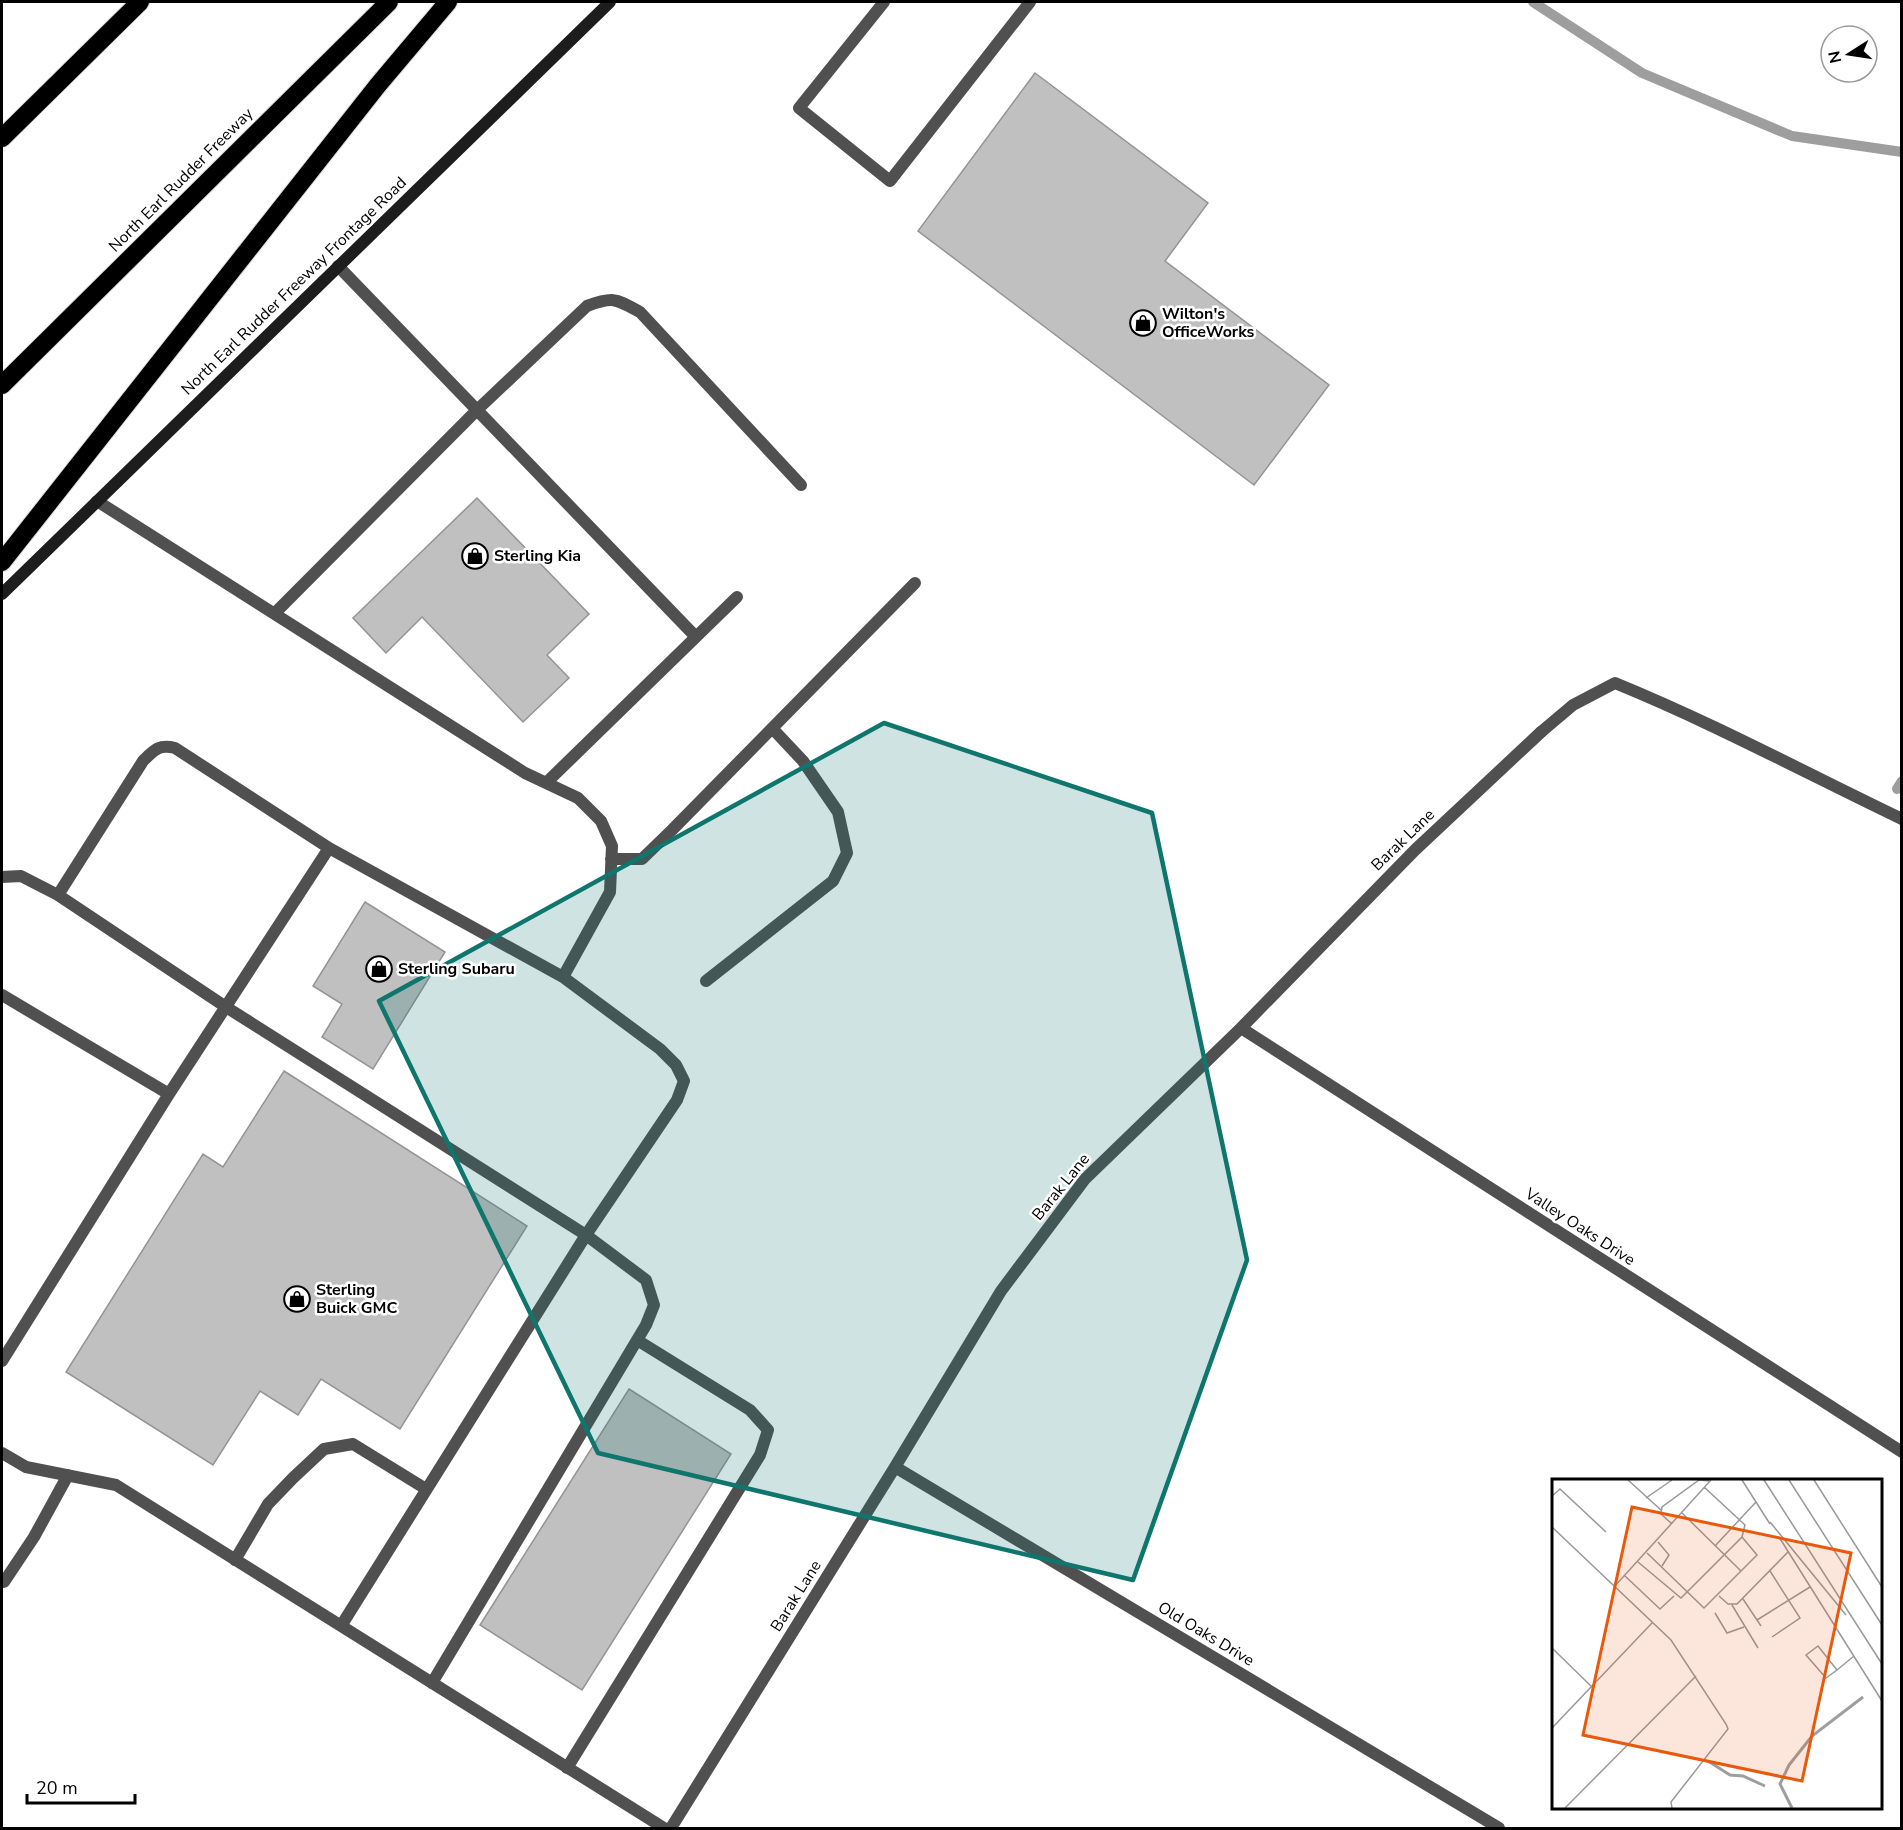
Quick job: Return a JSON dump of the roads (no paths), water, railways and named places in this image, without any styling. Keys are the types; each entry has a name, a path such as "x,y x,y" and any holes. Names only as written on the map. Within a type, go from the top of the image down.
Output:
{"highway":[{"path":"2,138 140,2"},
{"name":"North Earl Rudder Freeway","path":"2,385 389,2"},
{"path":"2,562 378,85 448,2"}],"main road":[{"name":"North Earl Rudder Freeway Frontage Road","path":"2,594 610,2"}],"street":[{"path":"884,2 799,108 890,181 1030,2"},
{"path":"338,266 696,637"},
{"path":"275,614 477,410 587,306 601,301 616,299 640,312 801,485"},
{"path":"97,501 525,773 578,798 601,821 612,846 610,892 563,977"},
{"path":"611,859 642,859 915,584"},
{"path":"546,783 737,597"},
{"name":"Barak Lane","path":"671,1828 895,1467 1001,1291 1085,1179 1241,1028 1415,850 1573,705 1615,683 1681,710 1902,819"},
{"path":"706,981 833,881 847,853 838,812 803,761 772,728"},
{"path":"58,894 143,761 153,751 165,746 175,748 329,848 563,977 660,1049 676,1065 684,1081 677,1100 586,1235 341,1626"},
{"path":"2,1361 169,1094 329,848"},
{"path":"2,877 21,876 58,894 226,1007 586,1235 646,1280 654,1305 637,1341 432,1683"},
{"path":"2,996 169,1094"},
{"name":"Valley Oaks Drive","path":"1241,1028 1902,1452"},
{"path":"567,1768 760,1455 768,1430 750,1410 637,1341"},
{"path":"235,1560 268,1504 324,1449 353,1444 426,1490"},
{"path":"2,1453 26,1467 116,1485 664,1828"},
{"name":"Old Oaks Drive","path":"895,1467 1499,1828"},
{"path":"2,1582 34,1538 68,1475"}],"waterway":[{"path":"1533,2 1642,73 1792,136 1902,152"},
{"path":"1897,789 1902,781"}],"place":[{"name":"Wilton's OfficeWorks","path":"1143,323"},
{"name":"Sterling Kia","path":"475,556"},
{"name":"Sterling Subaru","path":"379,969"},
{"name":"Sterling Buick GMC","path":"297,1299"}]}
